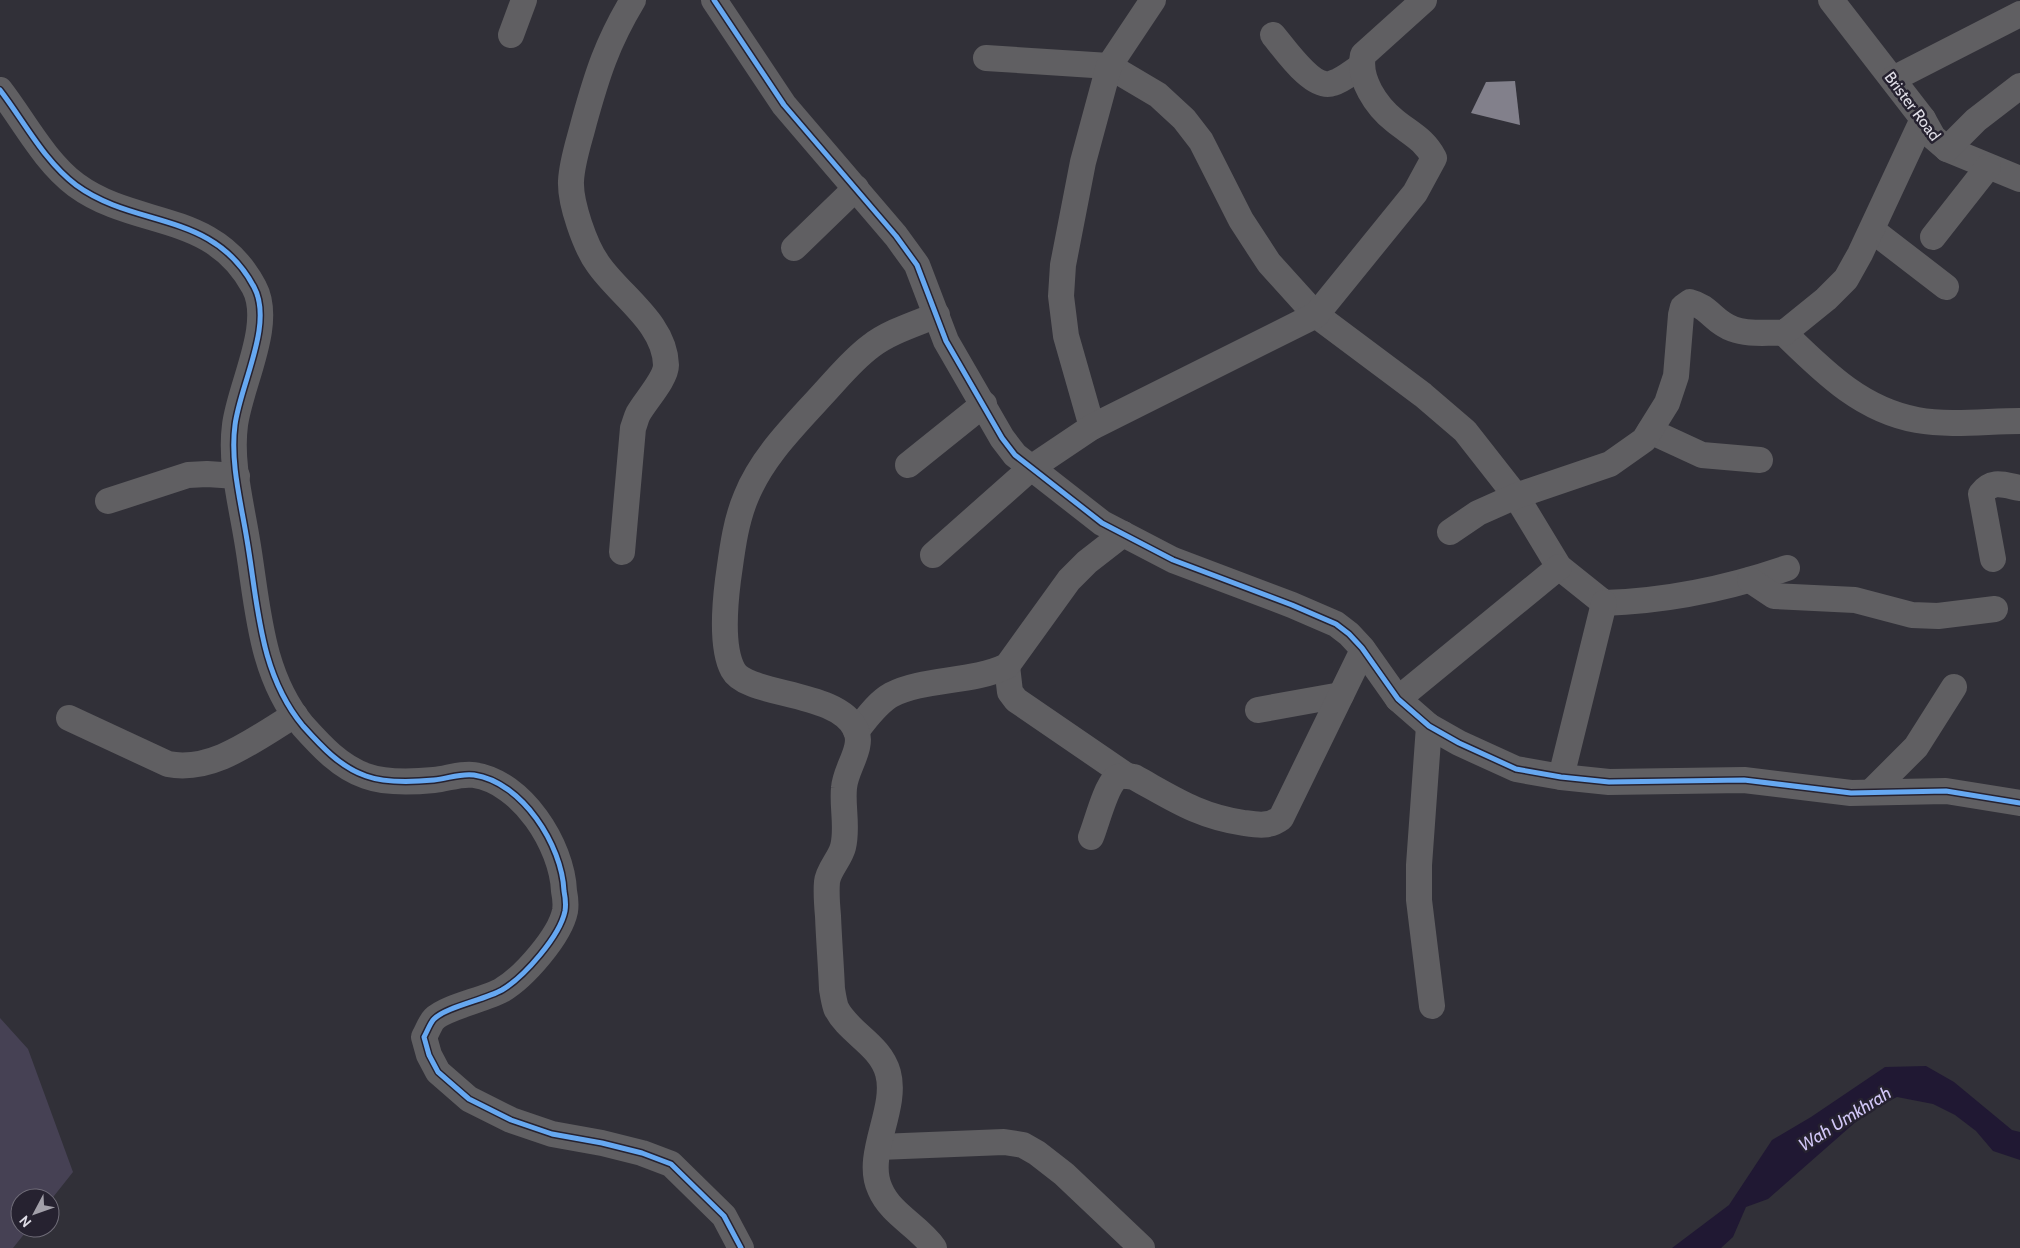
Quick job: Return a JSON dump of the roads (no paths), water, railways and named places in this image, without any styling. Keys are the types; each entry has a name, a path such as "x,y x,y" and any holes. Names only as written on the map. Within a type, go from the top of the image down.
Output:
{"street":[{"path":"511,35 524,0"},
{"path":"622,552 633,428 638,414 666,368 665,349 656,332 597,263 588,246 576,210 571,183 574,158 601,61 618,25 633,0"},
{"path":"714,0 784,105 896,236 917,265 946,341 1002,438 1015,455 1102,523 1173,560 1292,605 1336,624 1349,634 1363,650 1398,699 1429,726 1459,743 1516,769 1561,778 1609,782 1744,780 1851,793 1946,791 2020,803"},
{"path":"1092,427 1066,336 1061,296 1062,265 1083,162 1109,66 1153,0"},
{"path":"934,555 1031,468 1092,427 1316,315 1415,193 1434,158 1428,146 1417,135 1394,120 1380,104 1364,81 1360,67 1363,55 1424,0"},
{"name":"Brister Road","path":"1832,0 1923,119 1933,137 1947,149 2020,179"},
{"path":"1893,79 2020,14"},
{"path":"1273,35 1305,73 1319,83 1333,83 1360,67"},
{"path":"986,58 1109,66 1158,95 1184,119 1201,140 1255,244 1269,263 1316,315 1423,395 1465,430 1516,496 1559,567 1604,603 1628,602 1736,585 1787,568"},
{"path":"1947,149 1976,120 2020,86"},
{"path":"0,90 49,160 77,186 114,204 196,232 219,244 239,262 256,290 261,322 242,389 234,428 237,476 250,556 257,619 272,670 295,715 324,750 348,768 367,777 393,780 433,780 473,775 494,781 519,797 538,820 555,854 564,886 565,912 552,938 522,975 503,990 475,1003 454,1008 434,1019 424,1037 429,1055 438,1072 469,1099 511,1120 552,1134 602,1143 642,1153 671,1164 724,1216 741,1248"},
{"path":"1784,333 1826,299 1846,279 1872,230 1923,119"},
{"path":"1933,237 1988,166"},
{"path":"794,248 856,188"},
{"path":"1872,230 1946,286"},
{"path":"1450,532 1471,516 1516,496 1610,464 1638,444 1650,431 1667,403 1676,376 1680,314 1690,302 1702,305 1716,320 1732,329 1784,333 1821,370 1848,392 1883,410 1916,420 1954,423 2020,421"},
{"path":"934,1248 891,1207 879,1189 875,1171 890,1090 888,1072 880,1056 845,1020 836,1007 832,989 827,879 842,850 845,835 844,787 846,772 858,744 856,731 850,721 828,707 791,693 753,685 741,679 733,670 727,650 726,595 736,525 746,496 764,463 784,437 853,362 872,345 937,315"},
{"path":"908,465 984,404"},
{"path":"1650,431 1702,455 1760,460"},
{"path":"108,501 188,475 237,476"},
{"path":"1992,559 1981,494 1994,483 2020,488"},
{"path":"856,731 878,704 891,695 906,689 993,672 1007,666 1069,580 1087,562 1123,534"},
{"path":"1398,699 1559,567"},
{"path":"1750,580 1774,596 1855,600 1912,615 1938,616 1995,609"},
{"path":"1561,778 1604,603"},
{"path":"1091,837 1116,778 1127,776 1134,777 1198,812 1217,819 1261,826 1274,823 1281,818 1363,650"},
{"path":"1007,666 1010,692 1016,700 1127,776"},
{"path":"1871,792 1916,747 1954,687"},
{"path":"1258,710 1341,695"},
{"path":"69,718 168,764 182,767 198,765 221,758 295,715"},
{"path":"1429,726 1418,864 1419,900 1432,1006"},
{"path":"879,1147 1004,1142 1023,1145 1064,1174 1142,1248"}],"water":[{"name":"Wah Umkhrah","path":"1926,1066 1954,1082 2012,1130 2020,1132 2020,1160 1993,1151 1976,1131 1955,1115 1933,1104 1897,1097 1867,1112 1768,1199 1746,1207 1733,1237 1721,1248 1672,1248 1729,1205 1772,1140 1811,1117 1885,1067"}]}
